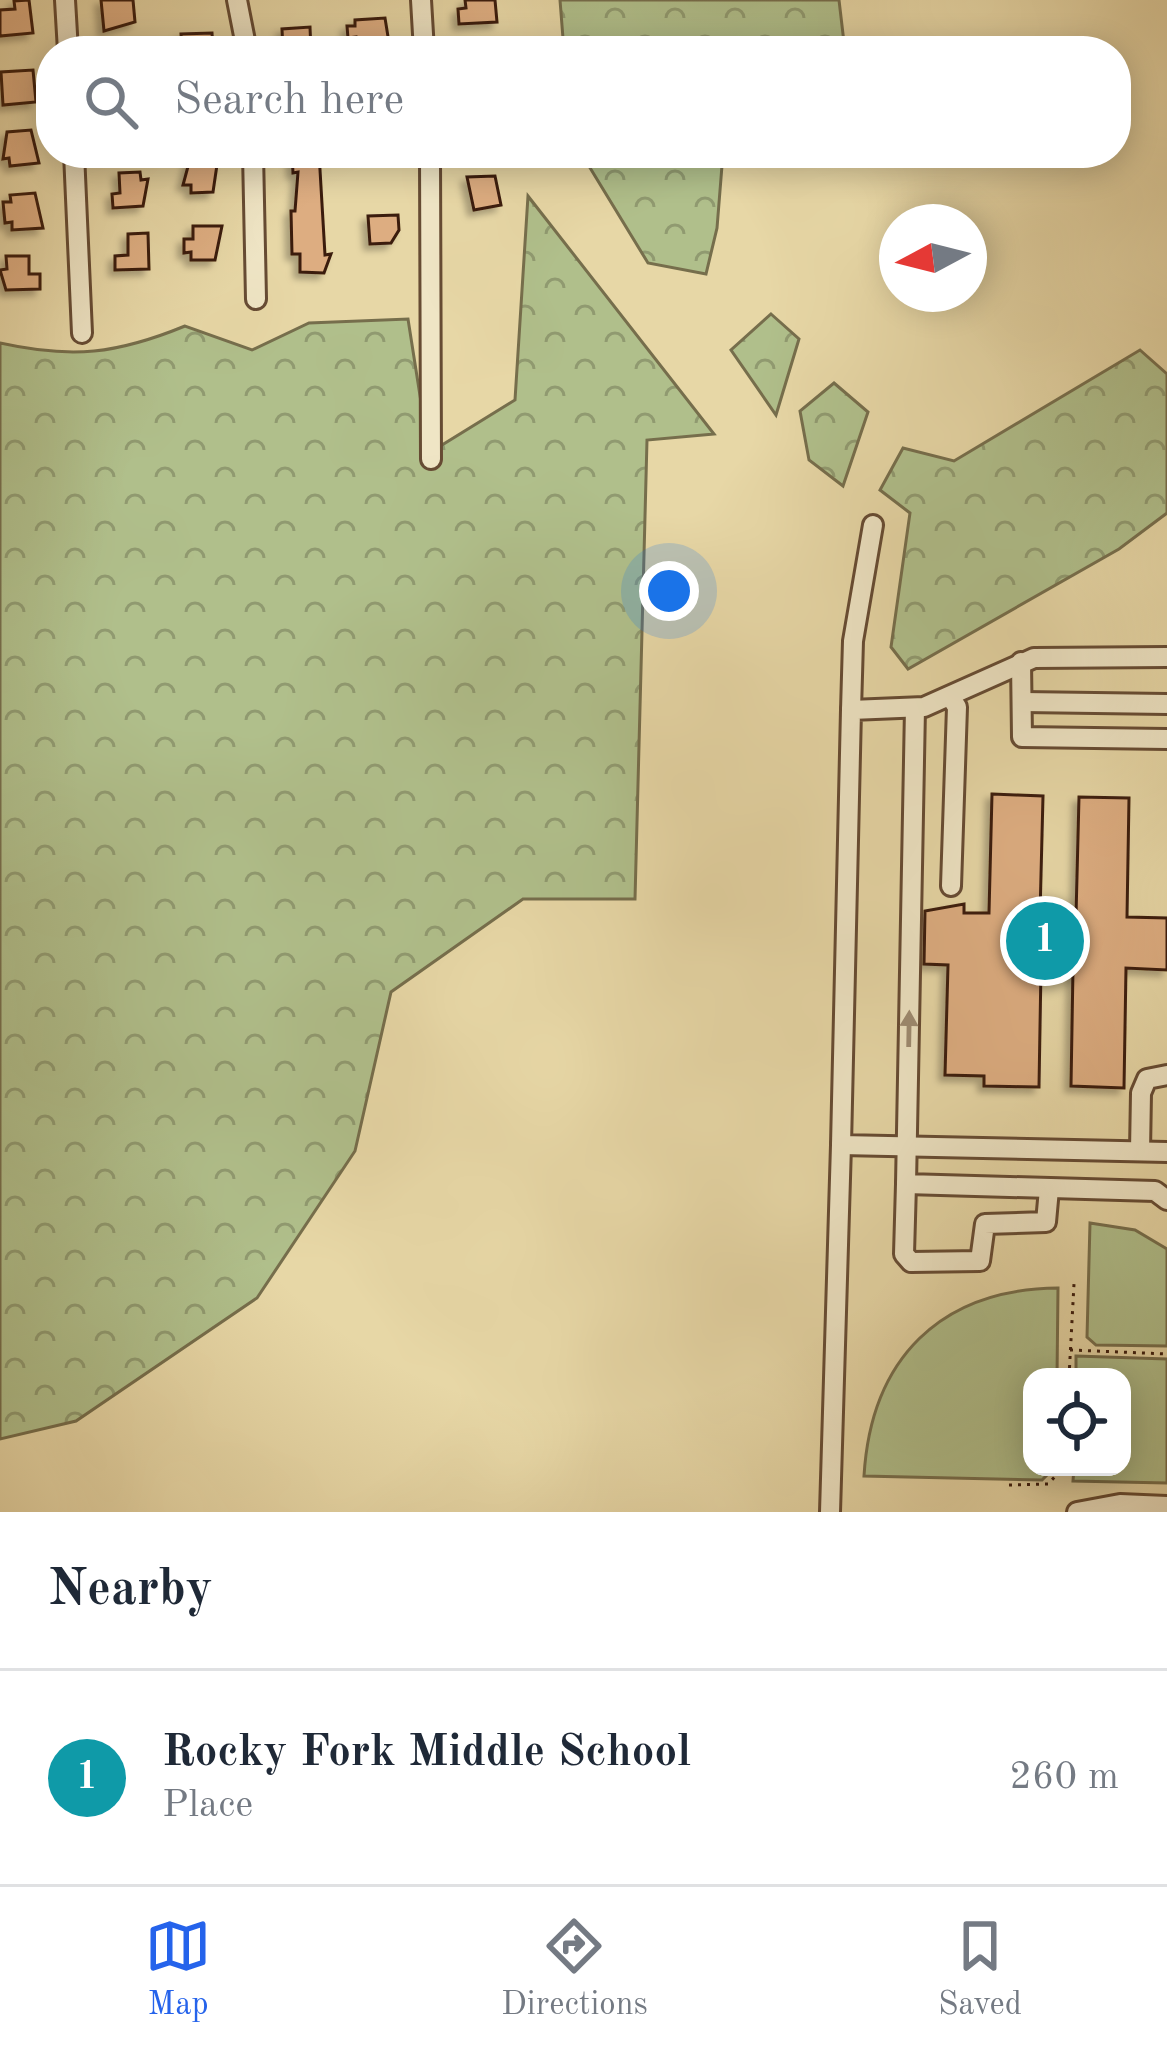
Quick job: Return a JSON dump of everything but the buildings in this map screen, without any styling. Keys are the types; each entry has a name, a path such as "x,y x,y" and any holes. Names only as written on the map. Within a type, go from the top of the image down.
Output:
{"street":[{"path":"65,0 67,36"},
{"path":"238,0 244,36"},
{"path":"421,0 423,36"},
{"path":"75,168 82,332"},
{"path":"253,168 256,299"},
{"path":"430,168 431,459"},
{"path":"830,1512 853,641 873,525"},
{"path":"851,710 915,708 951,698 1021,662 1069,655 1167,657"},
{"path":"1021,662 1022,736 1167,739"},
{"path":"951,698 956,706 951,886"},
{"path":"1023,702 1167,704"},
{"path":"915,708 904,1254 911,1262 980,1262 985,1224 1046,1222 1049,1189"},
{"path":"1140,1151 1141,1093 1147,1079 1167,1075"},
{"path":"841,1145 1167,1152"},
{"path":"906,1184 1155,1191 1167,1200"},
{"path":"1077,1512 1097,1506 1167,1506"}],"path":[{"path":"1070,1368 1074,1285"},
{"path":"1070,1350 1167,1354"},
{"path":"1009,1484 1048,1484 1056,1476"}],"green space":[{"path":"560,0 839,0 843,36 563,36"},
{"path":"590,168 722,168 717,228 706,274 648,263"},
{"path":"528,196 714,434 647,440 635,899 523,899 391,992 355,1151 257,1298 76,1421 0,1439 0,343 50,351 94,351 138,343 185,326 252,350 309,323 408,319 429,453 515,400"},
{"path":"771,314 799,339 776,415 731,350"},
{"path":"1140,350 1167,374 1167,513 1119,549 908,669 891,647 910,513 880,490 903,448 954,461"},
{"path":"834,383 868,412 843,486 809,460 800,411"},
{"path":"1090,1223 1135,1230 1167,1249 1167,1346 1096,1345 1087,1337"},
{"path":"1058,1288 1057,1368 1023,1368 1023,1476 1046,1476 1042,1480 864,1476 881,1397 897,1365 919,1338 979,1301"},
{"path":"1076,1356 1167,1359 1167,1483 1073,1481 1073,1476 1131,1476 1131,1368 1076,1368"}],"place":[{"name":"Rocky Fork Middle School","path":"1045,941"}]}
